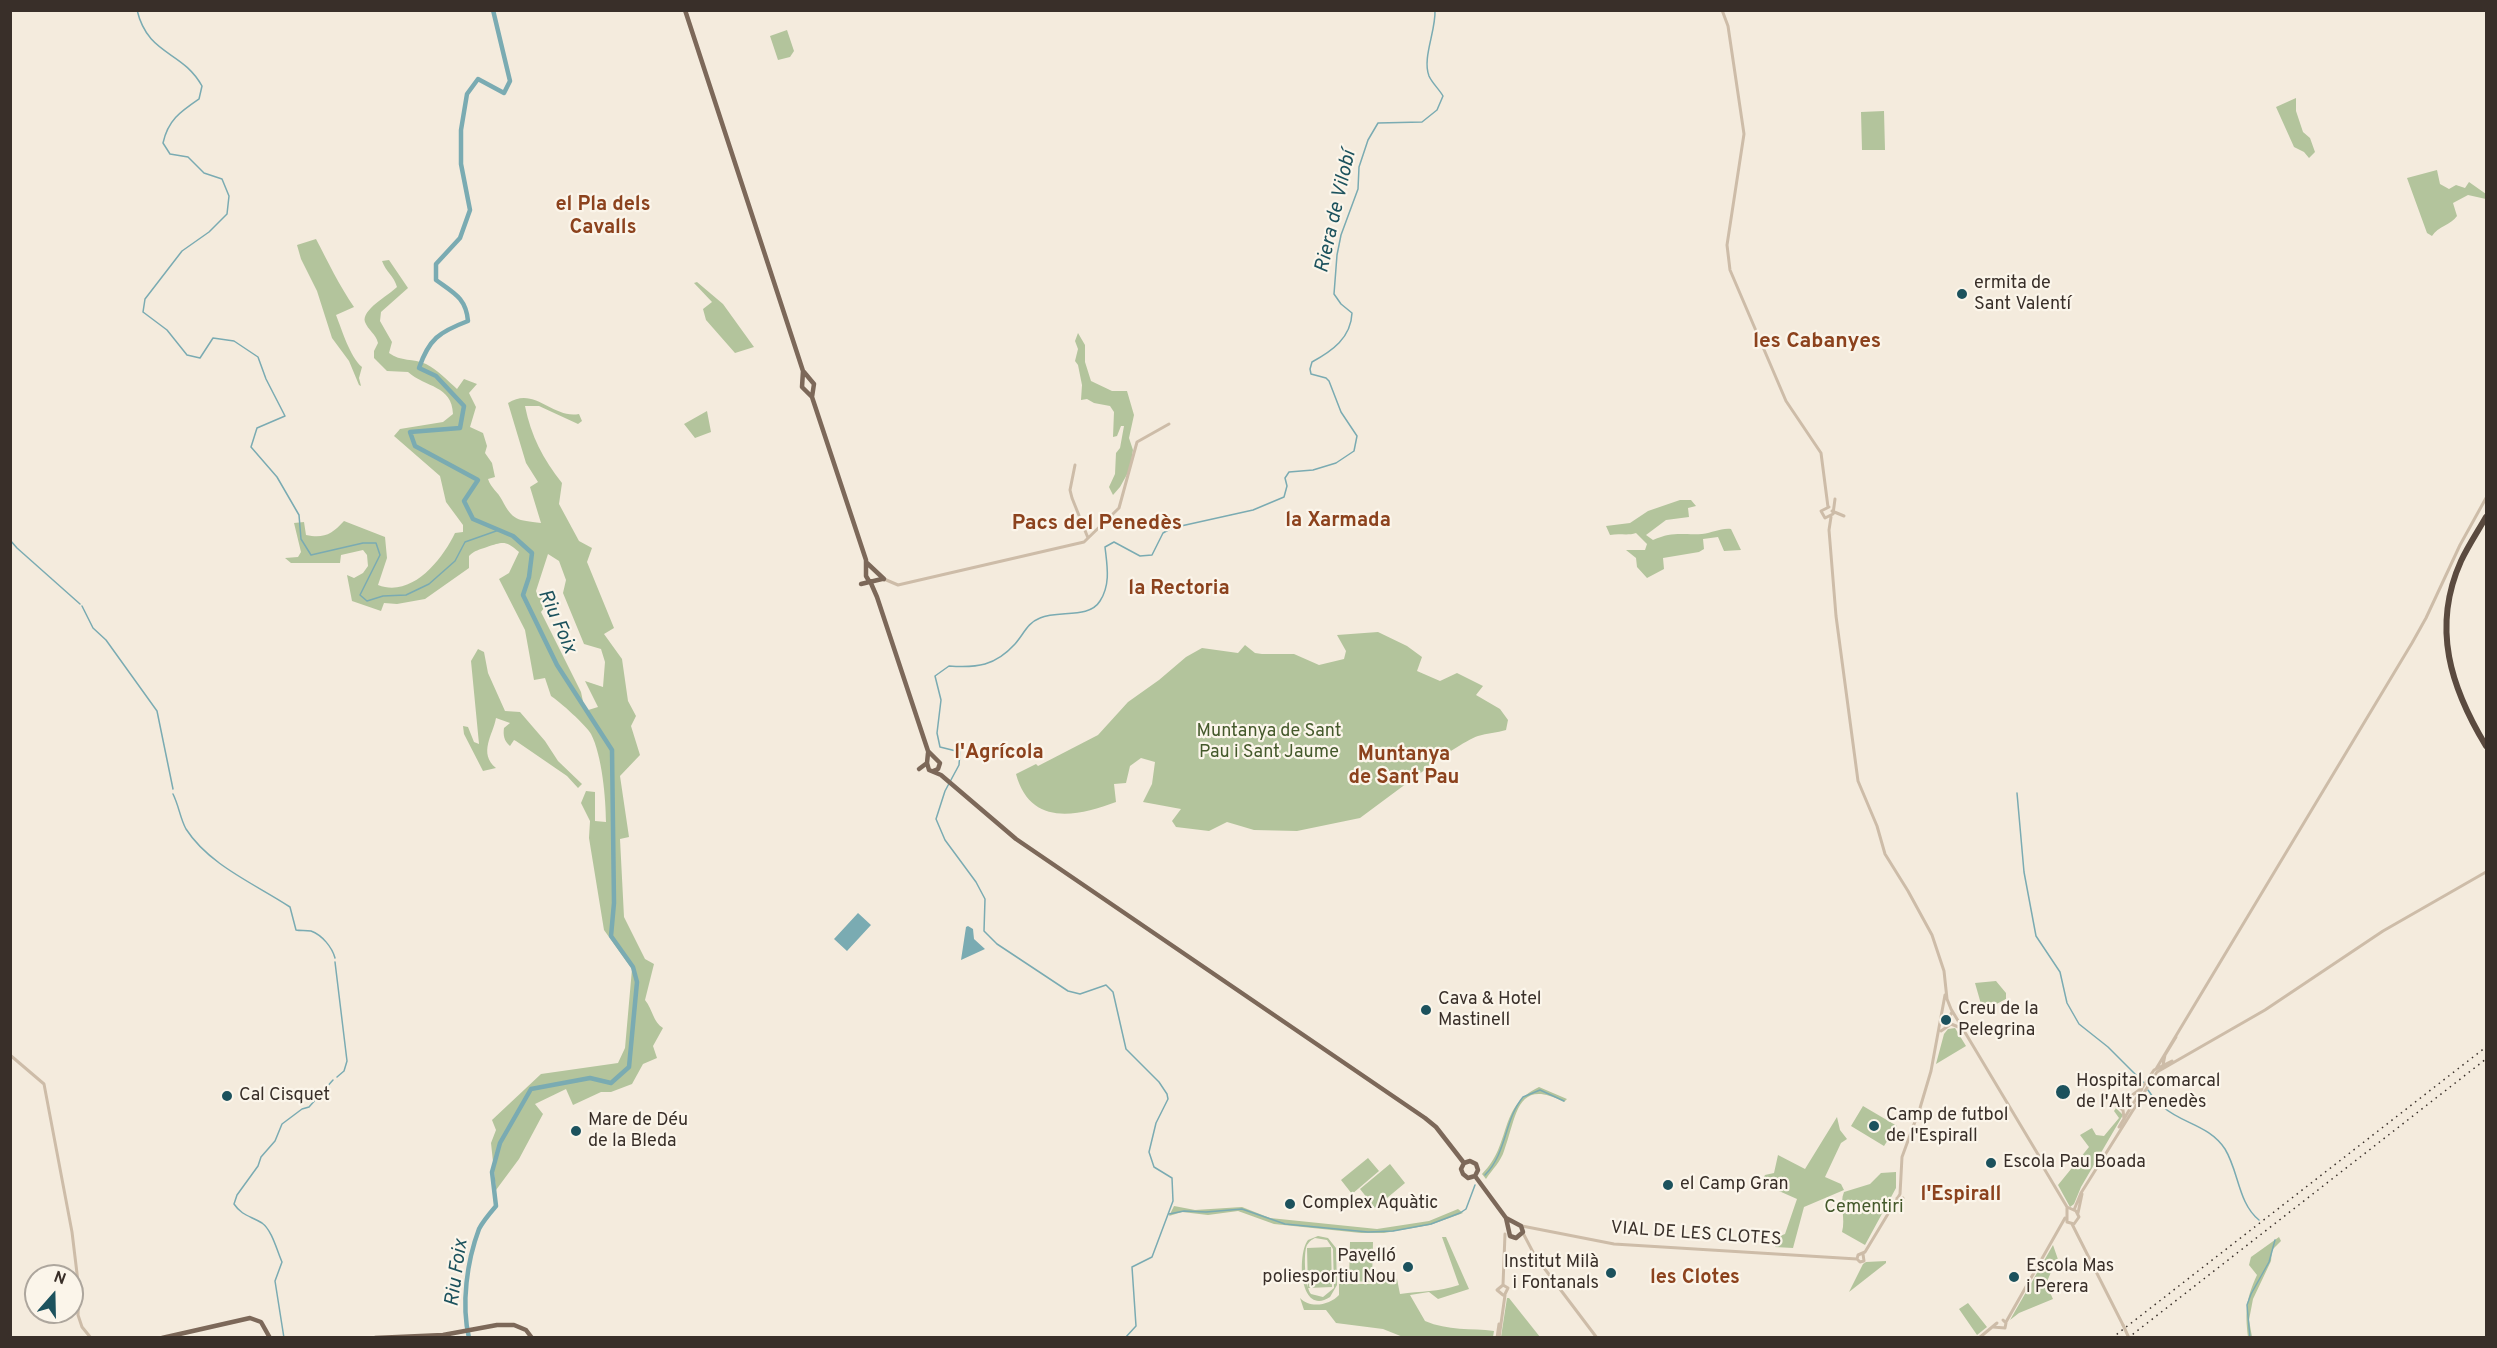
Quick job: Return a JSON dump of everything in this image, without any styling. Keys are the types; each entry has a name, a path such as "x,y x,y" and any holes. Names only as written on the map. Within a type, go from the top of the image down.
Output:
{"highway":[{"path":"2487,517 2461,561 2454,579 2447,630 2449,657 2457,691 2469,717 2487,746"},
{"path":"2487,522 2469,553 2456,586 2450,619 2450,636 2461,694 2487,740"}],"main road":[{"path":"685,10 804,372 814,384 809,391"},
{"path":"804,372 802,387 809,391 812,398 872,577 931,765 1016,839 1429,1120 1464,1162"},
{"path":"803,381 811,380"},
{"path":"872,577 884,579"},
{"path":"1470,1161 1476,1164 1478,1170 1475,1176 1468,1178 1463,1174 1461,1169 1464,1162 1470,1161"},
{"path":"1475,1176 1506,1218 1521,1229"},
{"path":"1506,1218 1508,1231 1515,1238 1521,1229"},
{"path":"1508,1231 1521,1229"},
{"path":"162,1338 250,1318 261,1322 270,1338"},
{"path":"375,1338 462,1333 497,1325 514,1325 526,1330 532,1338"}],"street":[{"path":"1722,10 1728,26 1744,134 1727,245 1730,270 1786,401 1821,453 1830,511 1829,530 1836,616 1857,778 1877,826 1885,854 1930,931 1944,971 1946,992 1952,1012 2037,1157 2079,1219 2074,1223"},
{"path":"884,579 898,585 1082,543 1119,508 1137,442 1169,424"},
{"path":"1074,465 1070,490 1088,538"},
{"path":"2163,1065 2165,1054 2182,1025 2419,631 2460,545 2487,498"},
{"path":"1829,530 1821,511 1830,511"},
{"path":"1823,517 1830,511"},
{"path":"2126,1119 2142,1088 2163,1065 2180,1058 2265,1010 2383,931 2487,872"},
{"path":"1942,1027 1946,992"},
{"path":"1863,1254 1864,1261 1860,1262 1857,1259 1859,1254 1863,1254 1900,1194 1902,1157 1920,1108 1939,1035 1952,1012"},
{"path":"1942,1027 1951,1024 1963,1029"},
{"path":"1979,1338 2004,1321 2182,1025"},
{"path":"2165,1054 2167,1060 2171,1062"},
{"path":"10,1055 44,1084 72,1232 79,1290 78,1315 82,1327 91,1338"},
{"path":"2159,1061 2163,1065"},
{"path":"2156,1070 2171,1062"},
{"path":"2119,1107 2142,1088"},
{"path":"2119,1107 2132,1106 2139,1099"},
{"path":"2126,1101 2132,1106"},
{"path":"2119,1107 2126,1119"},
{"path":"2066,1220 2074,1223 2129,1338"},
{"name":"VIAL DE LES CLOTES","path":"1521,1229 1535,1228 1614,1244 1857,1259"},
{"path":"1521,1229 1527,1244 1597,1338"},
{"path":"1504,1295 1497,1290 1503,1285 1508,1231"},
{"path":"1506,1243 1509,1239 1515,1238 1527,1244"},
{"path":"1498,1338 1504,1295 1508,1288 1503,1285"},
{"path":"1997,1325 2005,1328 2004,1321"}],"green space":[{"path":"787,30 794,51 790,57 778,60 770,36"},
{"path":"2296,98 2296,111 2303,132 2310,138 2315,152 2309,158 2304,152 2294,147 2276,107"},
{"path":"1884,111 1885,150 1862,150 1861,112"},
{"path":"2437,170 2440,184 2449,189 2456,185 2465,188 2469,182 2486,194 2486,199 2468,195 2453,203 2457,216 2432,236 2427,233 2407,178"},
{"path":"316,239 354,307 336,315 350,350 362,367 359,378 361,386 349,361 332,338 317,291 301,259 297,245"},
{"path":"389,260 408,288 381,312 380,321 392,342 389,353 398,358 426,364 457,389 464,379 477,384 469,393 476,407 470,427 483,433 487,446 485,453 492,463 495,477 488,479 513,516 541,523 530,487 538,482 526,463 508,403 527,398 560,412 579,414 582,421 578,424 539,406 525,406 539,447 562,483 559,504 579,541 592,548 587,562 614,628 604,634 622,659 628,701 636,716 631,726 640,755 620,776 629,837 620,839 624,917 645,959 654,964 645,1000 657,1023 663,1028 653,1046 657,1058 643,1064 632,1084 611,1092 601,1092 573,1105 566,1089 535,1104 543,1114 519,1159 496,1190 491,1143 496,1130 492,1120 541,1074 618,1063 625,1048 632,969 604,930 589,838 590,821 581,803 586,791 595,792 595,821 606,822 603,777 595,743 584,725 551,696 545,678 534,680 525,630 499,579 509,573 519,552 504,543 477,550 469,556 469,568 425,599 397,604 384,603 381,611 352,601 347,575 354,578 363,573 368,566 367,555 363,550 341,555 340,563 291,563 285,558 298,557 301,552 294,523 304,522 306,535 323,536 336,529 344,521 385,537 387,558 378,585 391,588 403,586 424,574 434,565 455,533 463,532 463,525 446,502 440,476 394,436 400,429 443,422 453,414 452,405 443,392 408,372 387,371 374,358 374,351 378,343 366,325 365,317 371,308 397,287 382,261","holes":["548,554 559,561 566,580 563,593 584,644 601,649 605,662 603,687 585,681 598,707 585,711 581,692 541,612 554,595 550,589 543,596 538,597 536,591"]},
{"path":"697,282 723,304 754,347 735,353 706,320 703,309 712,302 694,283"},
{"path":"1078,333 1085,345 1085,362 1091,381 1112,391 1127,391 1134,415 1129,438 1133,450 1130,469 1113,495 1109,487 1115,474 1116,453 1120,448 1124,426 1121,426 1117,436 1113,437 1114,412 1110,406 1087,399 1081,400 1082,385 1075,361 1078,349 1075,341"},
{"path":"707,411 711,432 695,438 684,424"},
{"path":"1680,500 1691,500 1696,506 1688,508 1689,517 1666,520 1646,535 1653,540 1672,534 1702,534 1731,529 1741,550 1724,551 1718,537 1703,539 1704,549 1699,552 1663,558 1664,569 1647,578 1637,567 1636,558 1626,550 1645,550 1647,544 1636,533 1610,535 1606,526 1630,523 1648,511"},
{"name":"Muntanya de Sant Pau i Sant Jaume","path":"1378,632 1407,646 1422,657 1417,671 1440,681 1457,673 1483,686 1476,695 1500,709 1508,720 1506,730 1478,736 1459,746 1360,818 1297,831 1254,830 1227,822 1209,831 1176,827 1172,821 1181,809 1143,802 1152,784 1155,762 1141,758 1130,766 1126,783 1114,784 1116,802 1101,807 1070,813 1056,813 1043,810 1023,791 1016,774 1036,764 1038,766 1098,735 1128,702 1186,657 1202,648 1238,653 1245,645 1255,653 1294,654 1319,665 1344,659 1346,651 1337,635"},
{"path":"478,649 484,652 488,673 505,711 520,712 545,741 558,761 582,784 578,788 567,776 516,741 514,740 510,746 505,740 504,728 510,723 496,718 487,750 496,768 483,771 464,734 463,726 468,727 474,742 479,744 471,661"},
{"path":"1996,981 2006,993 2006,999 1983,1011 1975,983"},
{"path":"1955,1028 1966,1046 1936,1064 1944,1034 1948,1029"},
{"path":"1539,1087 1567,1099 1564,1102 1548,1095 1536,1094 1527,1097 1516,1114 1503,1155 1486,1179 1482,1174 1498,1150 1511,1115 1526,1095"},
{"name":"Camp de futbol de l'Espirall","path":"1863,1106 1897,1126 1884,1146 1851,1126"},
{"path":"2116,1108 2123,1115 2081,1187 2074,1204 2070,1207 2058,1185 2089,1147 2080,1135 2092,1128 2096,1135 2104,1136 2119,1118 2114,1111"},
{"path":"1837,1117 1840,1130 1847,1139 1841,1143 1825,1177 1841,1184 1844,1190 1804,1207 1793,1248 1775,1247 1780,1236 1785,1234 1797,1199 1761,1183 1765,1175 1774,1173 1778,1155 1805,1169"},
{"path":"1368,1158 1379,1171 1352,1194 1341,1180"},
{"path":"1390,1164 1405,1183 1375,1208 1360,1189"},
{"name":"Cementiri","path":"1896,1172 1896,1188 1865,1245 1842,1232 1844,1192 1870,1184 1881,1173"},
{"path":"1174,1206 1195,1210 1242,1207 1270,1218 1377,1229 1429,1221 1458,1209 1463,1213 1430,1225 1384,1233 1361,1233 1274,1224 1238,1211 1208,1215 1182,1212 1169,1216"},
{"path":"1318,1236 1328,1238 1336,1248 1337,1285 1330,1297 1320,1301 1312,1298 1303,1281 1302,1258 1308,1240","holes":["1315,1238 1327,1240 1333,1249 1334,1288 1323,1297 1311,1294 1309,1290 1305,1255 1307,1245 1312,1240"]},
{"path":"1442,1237 1446,1237 1469,1289 1438,1299 1429,1292 1410,1295 1425,1321 1451,1328 1494,1331 1493,1337 1403,1337 1383,1329 1336,1323 1326,1310 1304,1310 1300,1298 1314,1305 1325,1303 1339,1295 1339,1284 1373,1284 1375,1275 1391,1274 1397,1279 1400,1294 1459,1285"},
{"path":"2279,1237 2281,1241 2272,1250 2271,1261 2253,1299 2249,1320 2252,1337 2248,1337 2247,1305 2257,1275 2249,1265 2251,1257"},
{"path":"1350,1242 1373,1242 1372,1282 1349,1281"},
{"path":"2053,1245 2061,1268 2051,1272 2046,1284 2053,1299 2019,1313 2010,1320"},
{"path":"1331,1247 1332,1287 1308,1288 1307,1248"},
{"path":"1886,1261 1886,1263 1849,1292 1863,1264"},
{"path":"1507,1298 1509,1298 1540,1337 1501,1337"},
{"path":"1968,1303 1987,1327 1977,1335 1959,1309"}],"water":[{"path":"858,913 871,925 847,951 834,939"},
{"path":"966,927 973,929 974,939 985,949 961,960"}],"waterway":[{"path":"137,10 149,36 157,45 185,65 202,86 199,99 176,117 168,128 163,143 170,154 188,157 204,173 222,179 229,196 227,214 209,232 182,251 145,299 143,312 167,330 187,355 200,358 213,338 234,341 258,357 266,379 285,416 257,428 251,447 277,477 299,515 301,539 311,555 363,543 376,543 380,555 360,595 367,601 383,596 406,595 429,584 455,561 465,542 499,530"},
{"name":"Riu Foix","path":"469,1338 465,1297 468,1269 479,1229 496,1206 492,1172 500,1143 531,1089 590,1078 611,1083 629,1067 637,982 633,967 611,936 614,903 612,750 557,665 523,595 529,577 532,553 513,536 473,519 464,501 478,480 415,446 410,432 460,428 464,406 436,376 419,368 427,350 436,338 468,321 462,301 436,280 436,264 460,238 470,210 461,164 461,130 467,94 478,79 504,93 510,81 493,10"},
{"name":"Riera de Vilobí","path":"1125,1338 1136,1326 1132,1267 1152,1257 1173,1201 1172,1178 1154,1167 1149,1152 1156,1123 1168,1099 1167,1094 1159,1082 1126,1049 1113,992 1106,985 1080,994 1068,991 997,944 984,931 985,899 976,882 945,840 936,819 945,791 959,765 960,752 940,747 937,733 941,700 935,676 949,666 977,666 993,661 1008,651 1029,626 1040,618 1081,612 1095,607 1106,588 1105,547 1114,542 1140,556 1152,555 1163,533 1172,528 1253,510 1284,497 1287,486 1285,478 1289,472 1313,470 1336,463 1354,451 1357,436 1341,412 1329,381 1311,374 1310,369 1312,362 1339,343 1351,322 1352,313 1334,294 1337,255 1341,235 1358,189 1359,167 1368,140 1378,123 1422,122 1437,110 1443,96 1430,79 1427,69 1435,10"},
{"path":"10,540 80,604"},
{"path":"82,606 93,628 106,640 157,711 173,789"},
{"path":"2017,793 2024,872 2036,936 2060,972 2067,1003 2079,1024 2108,1047 2144,1083"},
{"path":"173,794 184,825 196,842 234,873 290,907 296,930 311,931 319,935 329,946 335,958"},
{"path":"335,962 347,1061 344,1071 337,1077"},
{"path":"284,1338 275,1281 282,1262 266,1226 243,1213 234,1204 237,1195 258,1166 261,1157 275,1141 282,1124 302,1109 309,1107 333,1080"},
{"path":"1485,1175 1498,1157 1512,1116 1523,1097 1540,1090 1564,1101"},
{"path":"2148,1090 2159,1104 2171,1113 2204,1130 2219,1141 2230,1158 2247,1205 2259,1220"},
{"path":"1169,1214 1184,1211 1242,1209 1285,1224 1368,1232 1393,1231 1431,1224 1460,1213 1466,1209 1475,1185"},
{"path":"2250,1338 2247,1305 2269,1262 2275,1240"}],"railway":[{"path":"2112,1338 2486,1047"},
{"path":"2128,1338 2486,1059"}],"place":[{"name":"ermita de Sant Valentí","path":"1962,294"},
{"name":"Cava & Hotel Mastinell","path":"1426,1010"},
{"name":"Creu de la Pelegrina","path":"1946,1020"},
{"name":"Hospital comarcal de l'Alt Penedès","path":"2063,1092"},
{"name":"Cal Cisquet","path":"227,1096"},
{"name":"Camp de futbol de l'Espirall","path":"1874,1126"},
{"name":"Mare de Déu de la Bleda","path":"576,1131"},
{"name":"Escola Pau Boada","path":"1991,1163"},
{"name":"el Camp Gran","path":"1668,1185"},
{"name":"Complex Aquàtic","path":"1290,1204"},
{"name":"Pavelló poliesportiu Nou","path":"1408,1267"},
{"name":"Institut Milà i Fontanals","path":"1611,1273"},
{"name":"Escola Mas i Perera","path":"2014,1277"}],"district":[{"name":"el Pla dels Cavalls","path":"603,218"},
{"name":"les Cabanyes","path":"1817,343"},
{"name":"la Xarmada","path":"1338,522"},
{"name":"Pacs del Penedès","path":"1097,525"},
{"name":"la Rectoria","path":"1179,590"},
{"name":"l'Agrícola","path":"999,754"},
{"name":"Muntanya de Sant Pau","path":"1404,768"},
{"name":"l'Espirall","path":"1961,1196"},
{"name":"les Clotes","path":"1695,1279"}]}
